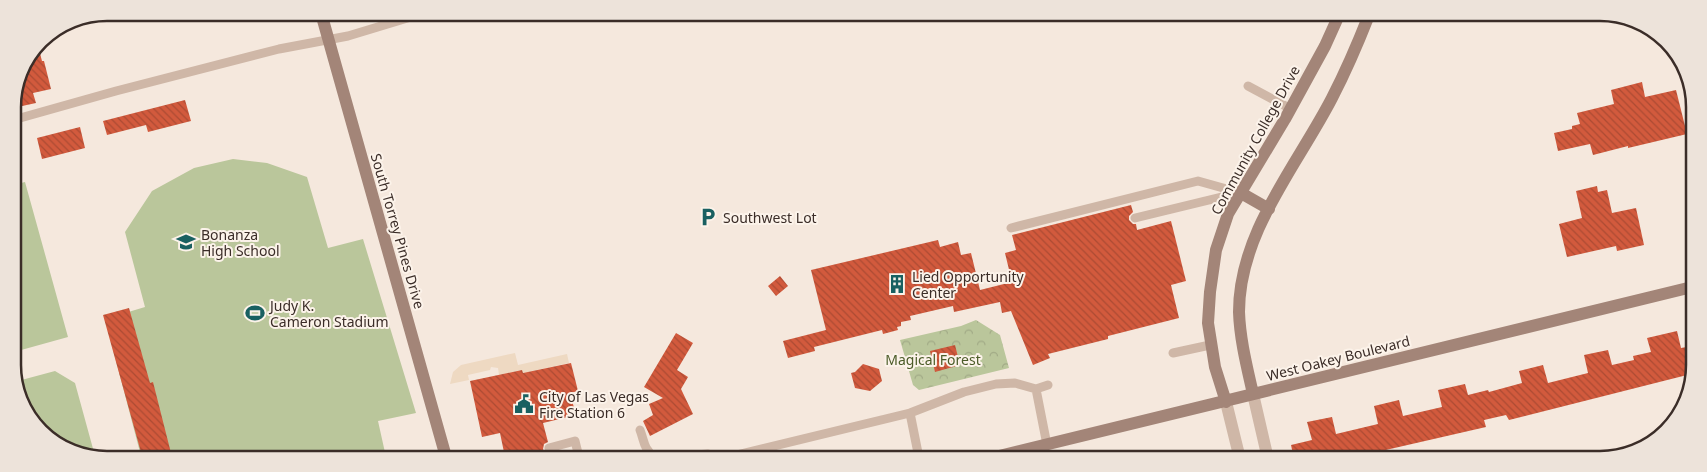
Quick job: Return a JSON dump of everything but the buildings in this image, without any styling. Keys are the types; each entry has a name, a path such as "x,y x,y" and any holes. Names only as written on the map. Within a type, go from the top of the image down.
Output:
{"main road":[{"name":"South Torrey Pines Drive","path":"323,21 444,451"},
{"name":"Community College Drive","path":"1226,402 1215,368 1208,324 1216,250 1228,214 1291,109 1325,46 1335,21"},
{"path":"1253,394 1241,339 1239,311 1250,249 1269,209 1332,98 1358,44 1367,21"},
{"path":"1241,193 1269,209"},
{"name":"West Oakey Boulevard","path":"1021,451 1686,288"}],"street":[{"path":"1253,394 1266,451"},
{"path":"1226,402 1238,451"}],"lane":[{"path":"21,118 223,64 303,44 348,36 398,21"},
{"path":"1248,86 1291,109"},
{"path":"1011,228 1198,181 1241,193"},
{"path":"1135,218 1241,193"},
{"path":"1173,353 1210,345"},
{"path":"753,451 910,413 964,392 996,384 1015,383 1036,389 1048,386"},
{"path":"1036,389 1047,445"},
{"path":"910,413 917,451"},
{"path":"640,430 644,446 648,451"},
{"path":"549,448 575,441 578,451"}],"green space":[{"name":"Judy K. Cameron Stadium","path":"233,159 267,163 307,177 328,248 363,239 416,413 378,421 385,451 140,451 105,319 145,307 125,232 152,191 194,168"},
{"path":"25,182 68,337 21,350 21,183"},
{"name":"Magical Forest","path":"976,320 1000,335 1009,368 919,390 913,385 900,340 961,326"},
{"path":"55,371 75,383 93,449 69,442 46,426 33,408 23,380"}],"shaded area":[{"path":"515,353 518,365 567,354 569,363 523,373 521,370 499,375 498,368 491,367 490,370 468,375 469,380 450,384 453,372 461,365"}],"place":[{"name":"Southwest Lot","path":"708,217"},
{"name":"Bonanza High School","path":"186,242"},
{"name":"Lied Opportunity Center","path":"897,284"},
{"name":"Judy K. Cameron Stadium","path":"255,313"},
{"name":"City of Las Vegas Fire Station 6","path":"524,404"}]}
